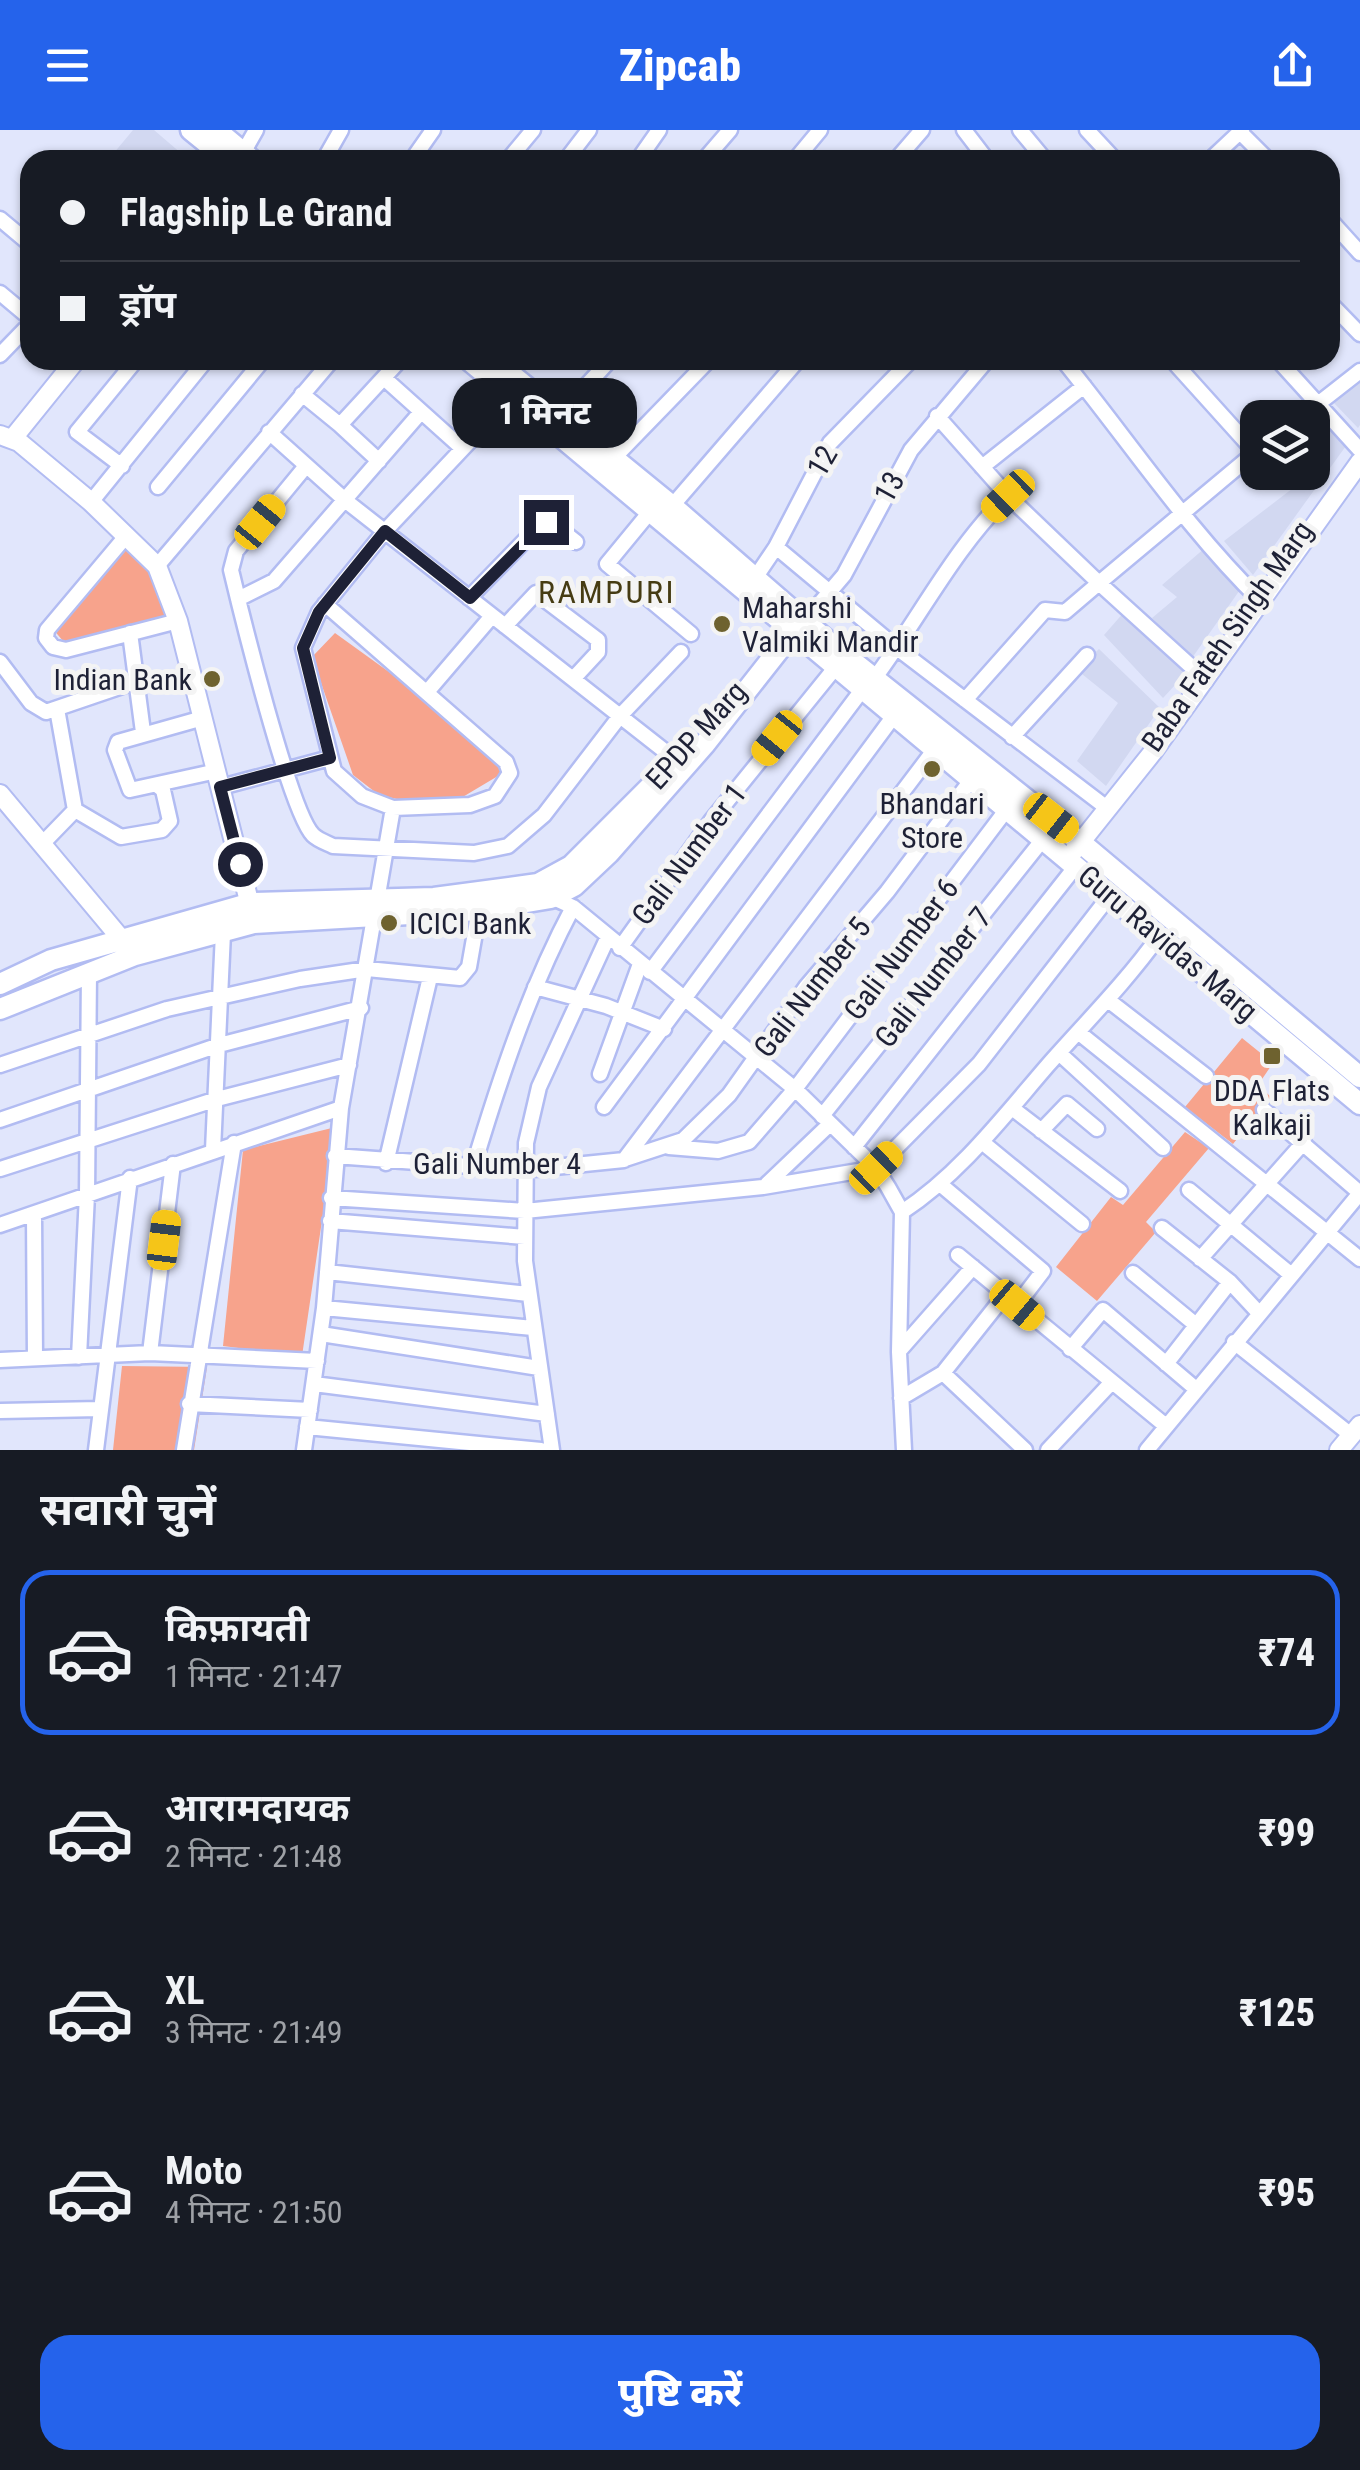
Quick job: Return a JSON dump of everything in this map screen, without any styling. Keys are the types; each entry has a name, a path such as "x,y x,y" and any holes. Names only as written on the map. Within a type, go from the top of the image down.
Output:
{"main road":[{"path":"191,130 226,150"},
{"path":"216,130 233,150"},
{"name":"Guru Ravidas Marg","path":"484,370 559,415 672,506 754,578 835,668 868,684 893,716 1044,838 1075,855 1160,936 1360,1104"},
{"name":"Guru Ravidas Marg","path":"508,370 517,391 649,513 868,684 1075,855 1360,1077"},
{"name":"EPDP Marg","path":"378,906 479,910 544,891 596,868 783,636 798,628"},
{"name":"EPDP Marg","path":"0,984 51,960 252,913 544,891"},
{"name":"EPDP Marg","path":"0,1009 89,972 223,933 252,913"}],"street":[{"path":"516,150 532,130"},
{"path":"574,150 589,130"},
{"path":"713,150 730,130"},
{"path":"803,150 820,130"},
{"path":"905,150 922,130"},
{"path":"964,130 979,150"},
{"path":"1020,130 1037,150"},
{"path":"1088,130 1106,150"},
{"path":"1221,150 1241,131 1259,150"},
{"path":"0,219 20,236"},
{"path":"1340,231 1360,253"},
{"path":"0,293 20,312"},
{"path":"1340,314 1360,334"},
{"path":"0,356 20,333"},
{"path":"67,370 7,437 91,502 158,566 178,621 252,913"},
{"path":"122,466 77,432 128,370"},
{"path":"91,502 198,370"},
{"path":"158,487 255,370"},
{"path":"158,566 323,370"},
{"path":"340,425 391,370"},
{"path":"559,415 601,370"},
{"path":"612,460 699,370"},
{"path":"672,506 789,370"},
{"name":"12","path":"754,578 776,547 830,443 901,370"},
{"name":"13","path":"798,628 832,591 898,470 977,370"},
{"path":"1071,370 1182,510 1203,544 1258,598"},
{"path":"1181,370 1240,434"},
{"path":"1287,370 1314,400"},
{"path":"1323,400 1360,371"},
{"path":"384,378 462,448"},
{"path":"982,467 1084,386"},
{"path":"325,604 499,753 510,773 506,786 485,801 393,808 349,788 334,771 303,655 311,624 325,604 385,531 517,391"},
{"path":"302,394 380,460"},
{"path":"238,599 274,581 421,412"},
{"path":"937,416 1008,496 1202,677"},
{"path":"1330,417 1360,448"},
{"path":"269,432 346,501 681,763"},
{"name":"Baba Fateh Singh Marg","path":"1075,855 1360,448"},
{"name":"Baba Fateh Singh Marg","path":"1258,598 1360,462"},
{"path":"964,700 1045,610 1064,612 1240,464"},
{"path":"306,466 236,551 231,570 286,769 313,835 333,846 474,853 508,846 544,816 620,716 682,652"},
{"path":"600,1074 622,1011 645,968 897,648 972,533 1008,496"},
{"path":"649,513 607,564 692,634"},
{"path":"470,598 540,524 552,523 576,542"},
{"path":"127,535 45,635 60,650 178,621"},
{"path":"776,547 897,648 1107,808"},
{"path":"505,626 536,593 583,628 598,640 600,648 573,679"},
{"path":"427,692 492,616"},
{"path":"130,633 143,732"},
{"path":"1012,737 1086,655"},
{"path":"0,662 36,707 46,712 137,681"},
{"name":"Gali Number 1","path":"552,1450 528,1294 525,1170 530,1116 577,998 613,943 835,668"},
{"path":"57,709 75,810 121,837 162,830 170,821 163,790 158,786"},
{"path":"604,1107 893,716"},
{"path":"203,718 118,742 114,750 128,789 286,769 330,758"},
{"name":"Gali Number 4","path":"335,1156 525,1170 624,1160 935,748"},
{"name":"Gali Number 5","path":"624,1160 669,1147 695,1130 738,1084 972,779"},
{"path":"0,794 123,941"},
{"path":"304,1450 324,1308 341,1108 389,850 393,808"},
{"name":"Gali Number 6","path":"669,1147 718,1151 739,1147 795,1089 1007,809"},
{"path":"42,844 75,810"},
{"name":"Gali Number 7","path":"762,1188 826,1121 1044,838"},
{"path":"854,1147 1075,855"},
{"path":"544,891 574,908 720,1034 756,1056 876,1168 902,1212 898,1352 904,1450"},
{"path":"331,1198 526,1211 762,1188 876,1168 979,1064 1112,894"},
{"path":"473,1168 535,987 574,908"},
{"path":"0,1065 221,995 367,969 460,978 467,972 479,910"},
{"path":"213,1150 223,933"},
{"path":"902,1212 940,1184 982,1142 1160,936"},
{"path":"79,1357 87,1195 89,972"},
{"path":"386,1162 430,976"},
{"path":"535,987 622,1011 664,1029"},
{"path":"1108,1000 1206,1076"},
{"path":"0,1120 220,1045 361,1008"},
{"path":"1078,1032 1360,1259"},
{"path":"1059,1053 1163,1148"},
{"path":"0,1169 216,1099 350,1065"},
{"path":"1042,1131 1068,1104 1097,1129"},
{"path":"0,1226 341,1108"},
{"path":"1012,1108 1120,1192"},
{"path":"1147,1450 1360,1193 1264,1110"},
{"path":"184,1450 234,1142"},
{"path":"982,1142 1082,1224"},
{"path":"1200,1259 1304,1142"},
{"path":"150,1353 173,1164"},
{"path":"96,1450 130,1178"},
{"path":"901,1398 943,1373 1043,1270 940,1184"},
{"path":"1189,1190 1290,1273"},
{"path":"34,1214 35,1358"},
{"path":"330,1221 526,1237"},
{"path":"1162,1228 1230,1282 1258,1312"},
{"path":"958,1255 1166,1426"},
{"path":"898,1352 973,1267"},
{"path":"327,1272 528,1294"},
{"path":"1134,1273 1196,1325"},
{"path":"1166,1364 1230,1282"},
{"path":"324,1308 533,1328"},
{"path":"1070,1348 1103,1310 1196,1390"},
{"path":"321,1334 539,1368"},
{"path":"1234,1342 1350,1437"},
{"path":"0,1360 150,1353 317,1362"},
{"path":"943,1373 1026,1450"},
{"path":"1048,1450 1110,1383"},
{"path":"314,1384 547,1414"},
{"path":"189,1404 310,1410"},
{"path":"0,1411 100,1410"},
{"path":"307,1427 541,1450"}],"shaded area":[{"path":"133,130 154,130 177,150 116,150"},
{"path":"1360,380 1360,425 1358,428 1334,403"},
{"path":"1330,404 1356,432 1330,468"},
{"path":"1290,490 1314,490 1253,575 1224,541"},
{"path":"1213,541 1249,577 1192,658 1152,618 1177,597 1162,585"},
{"path":"122,545 156,572 171,622 68,647 53,629"},
{"path":"1125,611 1188,671 1163,698 1104,635"},
{"path":"335,633 439,708 508,770 461,798 424,805 379,795 353,775 312,657"},
{"path":"1099,649 1160,708 1106,786 1077,761 1118,703 1077,670"},
{"path":"1242,1038 1273,1063 1258,1085 1271,1097 1233,1144 1185,1107"},
{"path":"344,1125 324,1207 302,1356 223,1346 243,1150"},
{"path":"1185,1132 1209,1148 1146,1222 1156,1232 1097,1301 1056,1267 1111,1197 1123,1205"},
{"path":"122,1366 207,1367 194,1450 113,1450"}],"place":[{"name":"Maharshi Valmiki Mandir","path":"722,624"},
{"name":"Indian Bank","path":"212,679"},
{"name":"Bhandari Store","path":"932,769"},
{"name":"ICICI Bank","path":"389,923"},
{"name":"DDA Flats Kalkaji","path":"1272,1056"}],"district":[{"name":"RAMPURI","path":"607,592"}],"route":[{"path":"240,864 220,787 330,758 303,664 303,648 319,612 385,531 470,598 546,522"}]}
